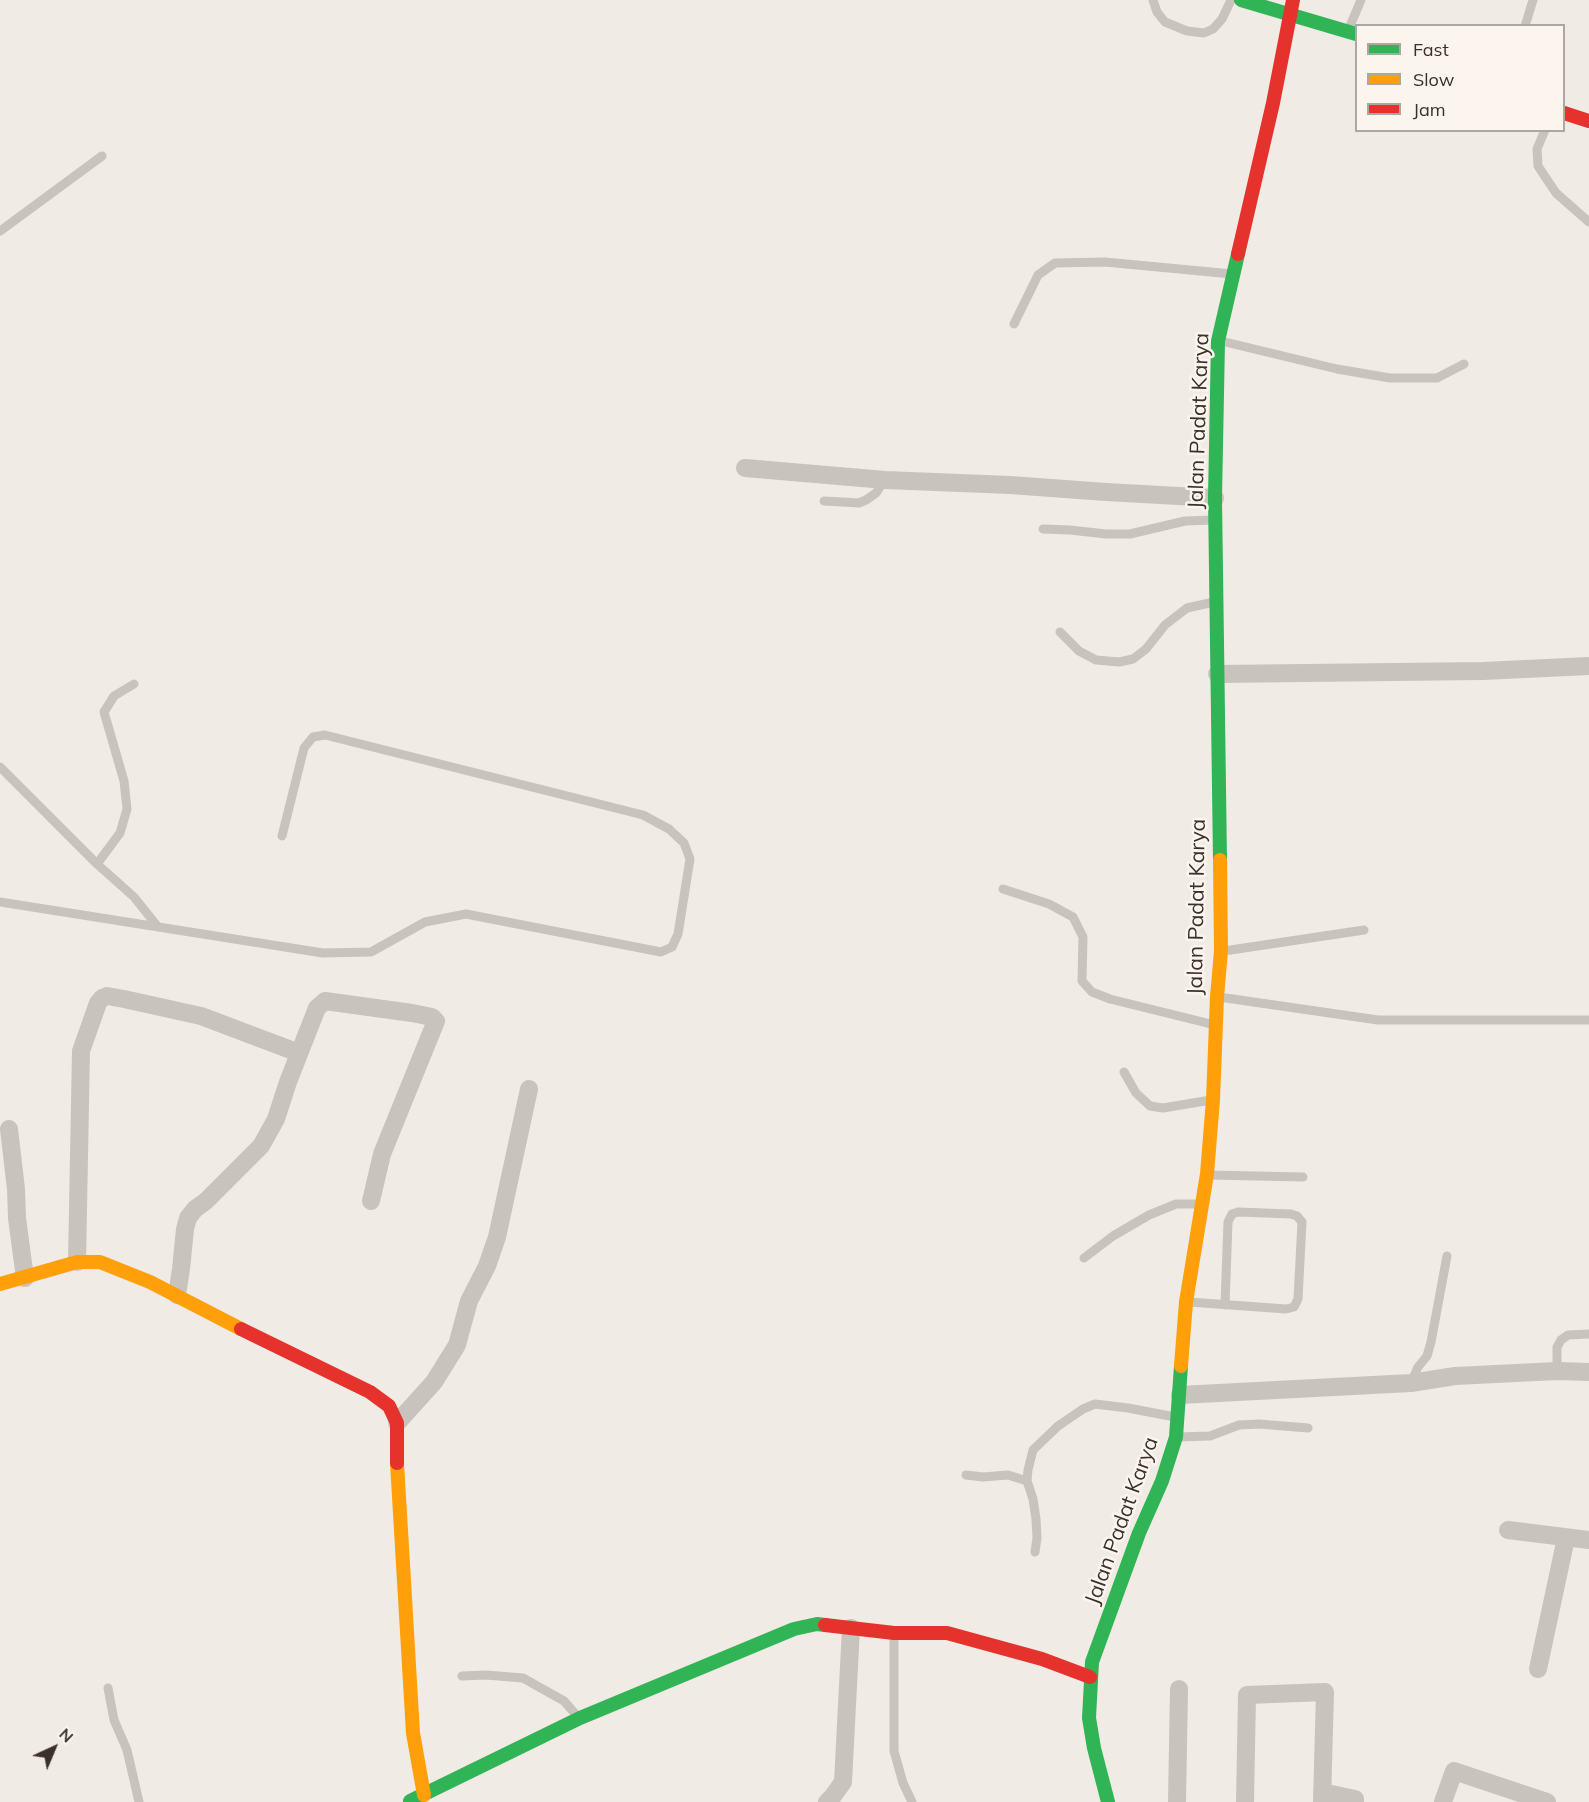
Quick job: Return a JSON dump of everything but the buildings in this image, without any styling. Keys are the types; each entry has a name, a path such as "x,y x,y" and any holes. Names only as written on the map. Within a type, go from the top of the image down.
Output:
{"main road":[{"path":"1240,0 1352,33"},
{"name":"Jalan Padat Karya","path":"1108,1802 1089,1718 1092,1662 1139,1533 1162,1480 1176,1437 1186,1302 1207,1174 1213,1100 1221,951 1215,498 1218,341 1273,103 1293,0"},
{"path":"1565,114 1589,121"},
{"path":"0,1284 77,1262 100,1262 177,1295 224,1321 370,1392 389,1406 397,1424 397,1467 414,1733 424,1795"},
{"path":"407,1802 580,1718 794,1629 817,1624 894,1633 947,1633 1042,1659 1090,1677"}],"street":[{"path":"745,468 885,480 1010,485 1215,498"},
{"path":"1217,674 1483,671 1589,666"},
{"path":"77,1262 81,1051 98,1003 102,998 107,996 124,999 201,1016 299,1053"},
{"path":"177,1295 188,1218 261,1146 276,1119 317,1008 325,1002 412,1013 436,1020 382,1154 371,1201"},
{"path":"397,1424 434,1382 457,1345 469,1301 487,1266 497,1237 529,1089"},
{"path":"9,1129 16,1189 16,1218 25,1278"},
{"path":"1180,1395 1411,1383 1455,1376 1557,1371 1589,1372"},
{"path":"1508,1530 1589,1540"},
{"path":"1538,1669 1566,1538"},
{"path":"827,1802 843,1782 851,1628"},
{"path":"1177,1802 1179,1689"},
{"path":"1245,1802 1247,1695 1325,1692 1322,1797 1355,1799 1355,1802"},
{"path":"1443,1802 1454,1771 1547,1802"}],"lane":[{"path":"1153,0 1157,12 1165,22 1187,31 1204,33 1214,29 1222,19 1231,0"},
{"path":"1352,33 1361,0"},
{"path":"1526,24 1533,0"},
{"path":"1544,132 1537,149 1538,166 1556,193 1589,222"},
{"path":"0,231 102,156"},
{"path":"1014,324 1038,275 1055,263 1105,262 1235,274"},
{"path":"1218,341 1336,369 1390,378 1437,378 1464,364"},
{"path":"824,501 859,502 866,500 876,493 885,480"},
{"path":"1043,529 1130,534 1185,521 1217,520"},
{"path":"1060,632 1078,651 1096,660 1119,662 1133,658 1146,649 1164,625 1187,608 1216,601"},
{"path":"97,864 120,833 126,809 124,781 104,712 114,696 134,684"},
{"path":"0,902 323,953 372,952 424,922 466,914 661,952 672,947 678,934 690,859 684,843 669,830 643,815 325,735 313,737 304,748 282,836"},
{"path":"0,767 97,864 134,897 158,927"},
{"path":"1003,889 1049,904 1073,917 1083,937 1082,981 1092,992 1110,999 1217,1026"},
{"path":"1221,951 1364,930"},
{"path":"1217,997 1378,1020 1589,1020"},
{"path":"1124,1072 1136,1093 1150,1106 1163,1108 1213,1100"},
{"path":"1207,1174 1303,1177"},
{"path":"1084,1258 1113,1236 1149,1215 1176,1204 1202,1204"},
{"path":"1186,1302 1225,1305 1286,1309 1294,1307 1298,1299 1302,1222 1297,1216 1238,1212 1232,1214 1228,1222 1225,1305"},
{"path":"1411,1383 1418,1367 1427,1356 1431,1342 1447,1256"},
{"path":"1557,1371 1557,1347 1561,1340 1568,1335 1589,1335"},
{"path":"1035,1552 1036,1519 1028,1470 1033,1450 1058,1426 1083,1409 1095,1404 1178,1417"},
{"path":"1176,1437 1210,1436 1239,1425 1259,1424 1308,1428"},
{"path":"966,1475 983,1478 1008,1475 1028,1481"},
{"path":"894,1633 894,1751 903,1783 912,1802"},
{"path":"462,1676 523,1678 564,1701 580,1718"},
{"path":"108,1688 114,1720 127,1750 139,1802"}],"traffic: fast":[{"path":"1241,0 1355,34"},
{"path":"1220,860 1215,498 1218,341 1238,254"},
{"path":"1108,1802 1089,1718 1092,1662 1139,1533 1162,1481 1176,1437 1181,1366"},
{"path":"410,1801 580,1718 794,1629 817,1624 825,1625"}],"traffic: slow":[{"path":"1181,1366 1186,1302 1207,1174 1213,1100 1221,951 1220,860"},
{"path":"0,1284 77,1262 100,1262 150,1282 241,1329"},
{"path":"397,1463 413,1733 424,1795"}],"traffic: jam":[{"path":"1238,254 1273,103 1293,0"},
{"path":"1565,113 1589,121"},
{"path":"241,1329 370,1392 389,1406 397,1423 397,1463"},
{"path":"825,1625 894,1633 947,1633 1042,1659 1090,1677"}]}
